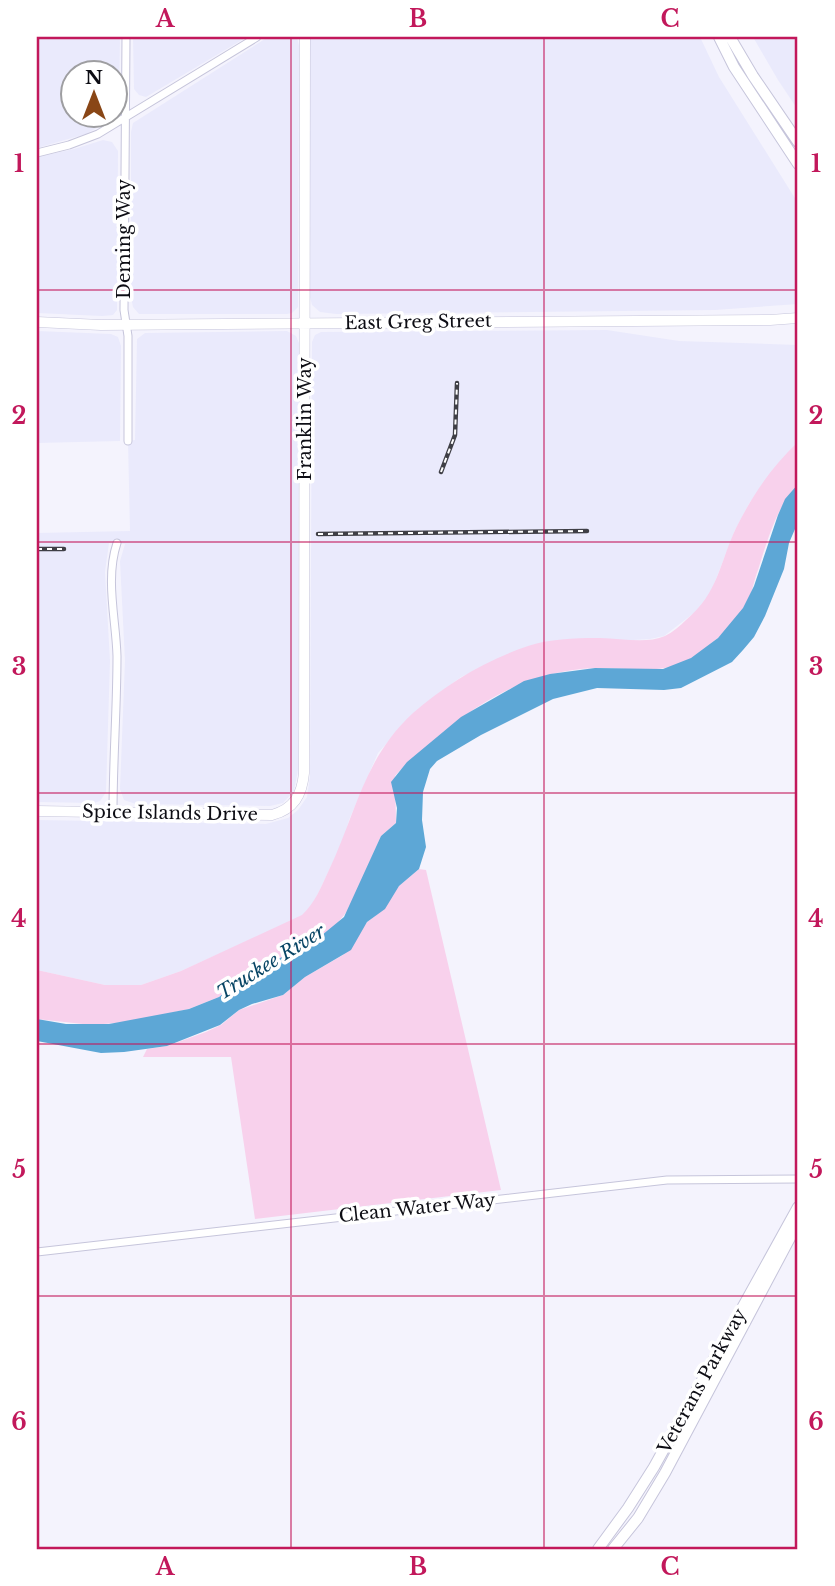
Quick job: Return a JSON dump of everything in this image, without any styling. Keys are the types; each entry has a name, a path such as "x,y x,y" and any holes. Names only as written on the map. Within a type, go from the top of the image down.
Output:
{"main road":[{"path":"719,37 734,67 798,164"},
{"path":"730,37 798,142"},
{"name":"Veterans Parkway","path":"598,1549 654,1467 798,1207"},
{"name":"Veterans Parkway","path":"613,1549 638,1518 665,1473 798,1223"}],"street":[{"name":"Deming Way","path":"126,60 127,37"},
{"path":"130,115 257,37"},
{"name":"Franklin Way","path":"297,799 302,791 304,774 305,37"},
{"path":"37,153 83,141 103,130"},
{"name":"Deming Way","path":"125,130 128,440"},
{"name":"East Greg Street","path":"37,322 126,324 798,318"},
{"path":"113,812 117,654 112,575 117,543"},
{"name":"Spice Islands Drive","path":"37,811 272,815 287,809 297,799"},
{"name":"Clean Water Way","path":"37,1252 667,1180 798,1179"}],"shaded area":[{"path":"37,37 120,37 120,60 60,60 60,130 93,130 37,148"},
{"path":"133,37 247,37 146,97 139,95 134,89"},
{"path":"268,37 297,37 299,46 298,307 287,314 139,314 133,307 131,297 133,123"},
{"path":"310,37 700,37 719,77 798,203 798,304 715,310 320,312 312,305 310,297"},
{"path":"753,37 798,37 798,110 778,80"},
{"path":"103,140 112,142 118,151 117,310 113,315 102,316 37,313 37,157"},
{"path":"607,330 679,341 798,345 798,442 750,502 735,530 711,592 699,609 664,636 529,646 461,677 438,694 413,714 378,753 349,820 344,839 312,906 302,916 181,971 141,985 105,985 37,970 37,820 266,824 288,818 307,797 310,776 312,342 315,335 321,332"},
{"path":"37,331 111,334 118,337 121,346 120,441 37,443"},
{"path":"287,331 296,336 299,343 298,770 294,791 283,803 270,806 136,804 124,800 120,789 125,661 120,561 125,544 109,543 105,572 110,661 106,792 100,801 94,803 37,802 37,533 130,531 128,441 135,440 137,339 145,333"},
{"path":"798,442 798,484 784,503 774,524 748,600 717,639 693,657 670,667 645,670 595,668 569,671 522,683 460,719 395,776 396,823 381,836 349,909 335,926 298,951 265,965 219,997 189,1009 127,1022 92,1025 37,1019 37,970 105,985 141,985 181,971 302,915 323,883 372,767 396,730 413,713 467,674 528,646 571,639 648,640 674,631 705,599 749,504 771,471"},
{"path":"419,869 426,870 501,1190 255,1219 231,1057 143,1057 147,1049 167,1046 206,1032 221,1025 239,1010 283,995 305,977 343,955 367,922 399,886"}],"water":[{"path":"798,484 798,522 789,543 784,569 754,637 732,662 681,688 597,688 553,699 481,735 437,761 430,769 423,792 422,820 426,847 419,869 399,886 385,909 367,922 351,950 305,977 283,995 252,1004 239,1010 220,1025 167,1046 101,1053 37,1041 37,1019 66,1024 109,1024 189,1009 219,997 248,974 316,940 344,917 381,836 396,823 397,808 391,782 407,762 461,717 524,681 550,674 595,668 663,669 691,658 718,638 743,608 754,586 785,499"}],"railway":[{"path":"441,472 455,435 457,383"},
{"path":"318,534 587,531"},
{"path":"37,549 64,549"}],"water label":[{"name":"Truckee River","path":"271,962"}]}
